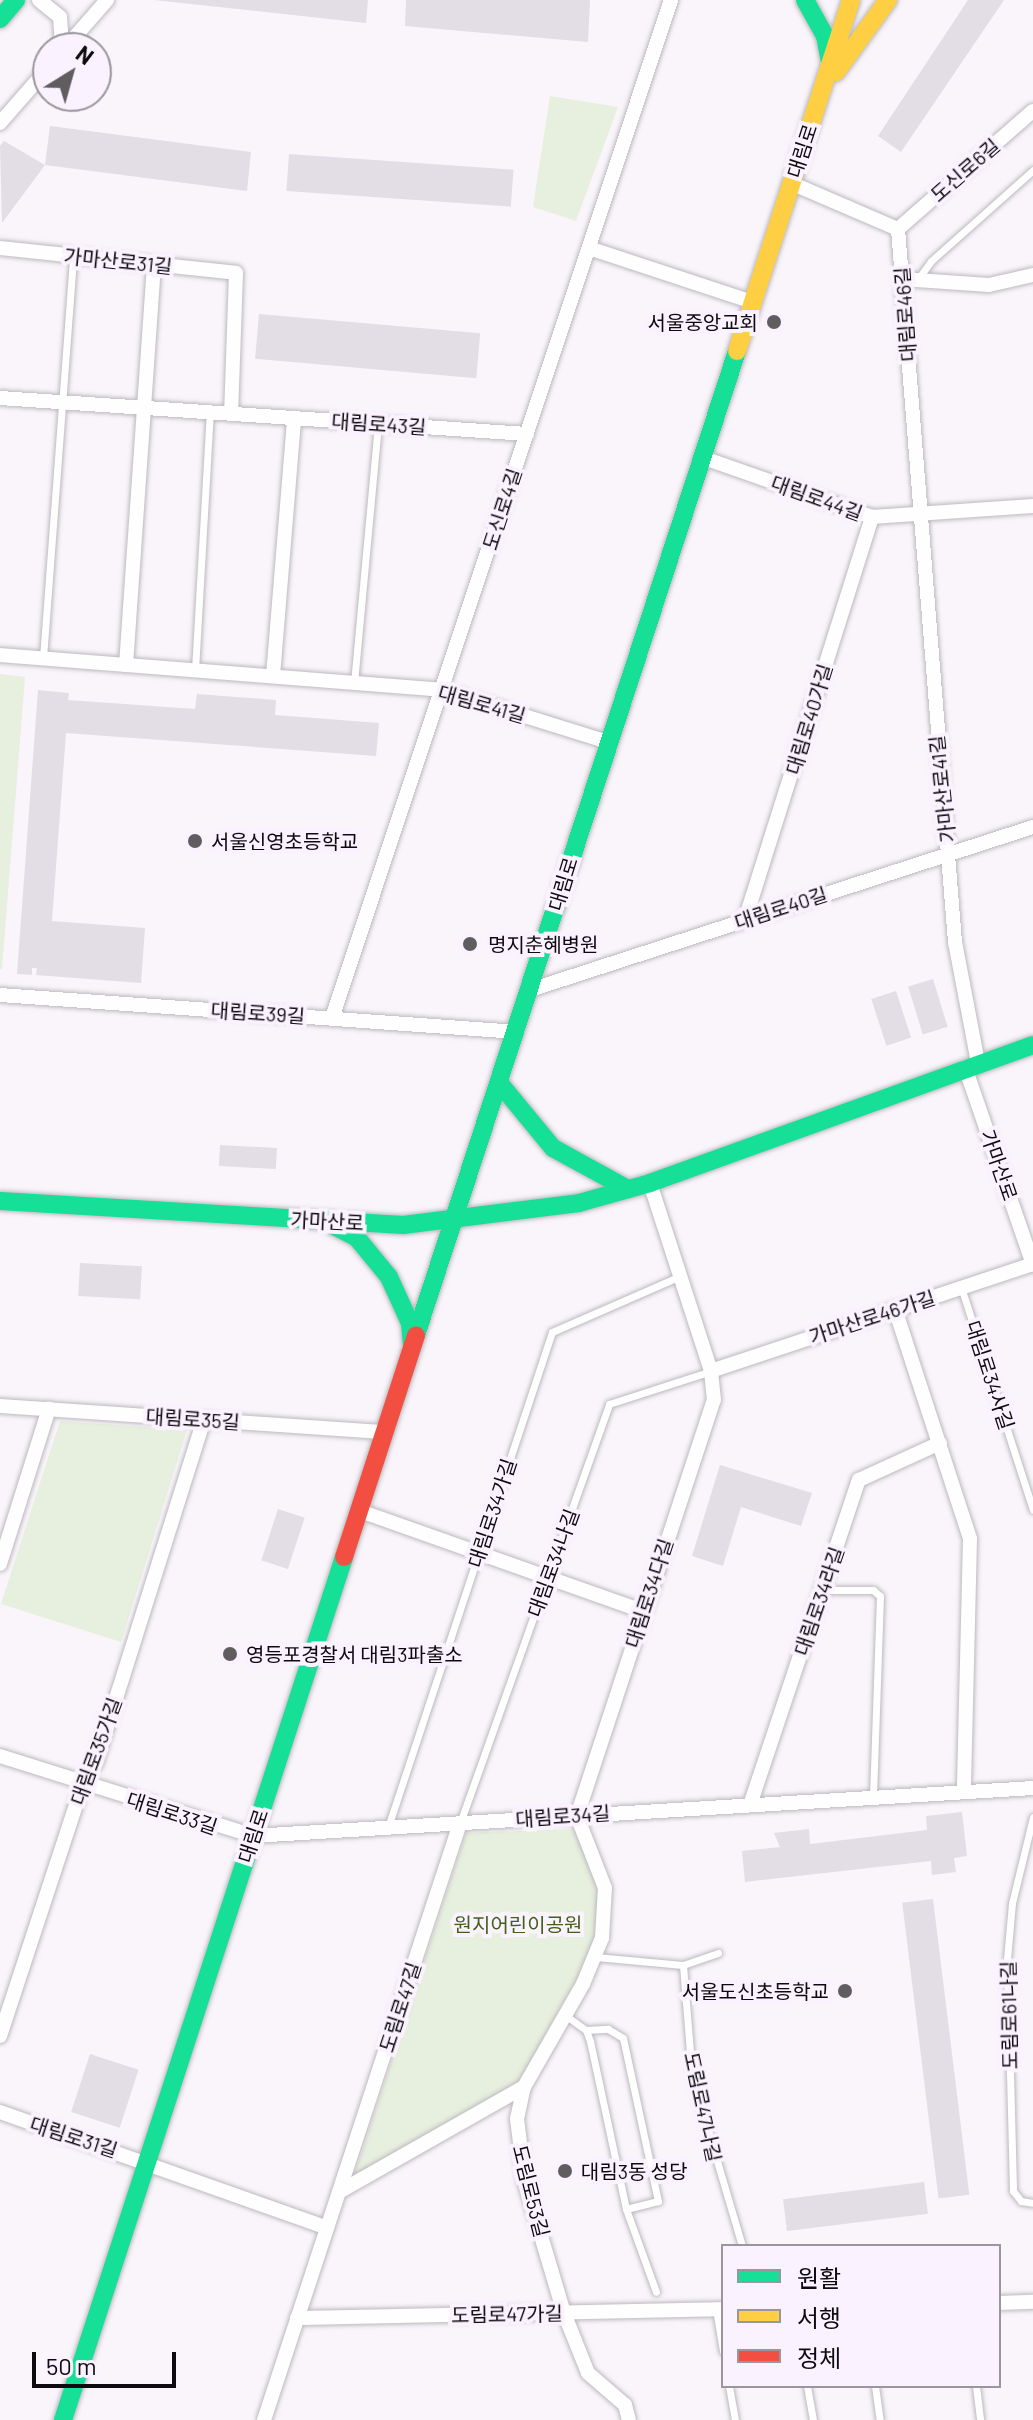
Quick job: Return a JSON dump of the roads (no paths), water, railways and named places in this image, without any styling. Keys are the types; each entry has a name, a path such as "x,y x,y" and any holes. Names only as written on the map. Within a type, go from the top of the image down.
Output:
{"street":[{"path":"0,19 16,0"},
{"path":"39,0 60,17 62,32"},
{"path":"78,32 107,0"},
{"name":"도신로4길","path":"332,1018 671,0"},
{"path":"805,0 825,36 830,62"},
{"name":"대림로","path":"63,2420 501,1085 608,742 851,0"},
{"path":"818,101 888,0"},
{"path":"0,123 32,86"},
{"name":"도신로6길","path":"898,229 1033,111"},
{"path":"791,183 898,229"},
{"name":"대림로46길","path":"898,229 920,514"},
{"name":"가마산로31길","path":"0,248 236,273 231,414"},
{"path":"589,248 752,302"},
{"path":"126,665 154,265"},
{"path":"902,279 989,285 1033,275"},
{"name":"대림로43길","path":"0,398 527,434"},
{"path":"273,676 294,418"},
{"name":"대림로44길","path":"701,457 872,517 1033,506"},
{"name":"가마산로41길","path":"920,514 955,942 972,1065"},
{"name":"대림로40가길","path":"745,920 872,517"},
{"name":"대림로41길","path":"0,655 441,690 608,742"},
{"name":"대림로40길","path":"530,990 1033,827"},
{"name":"대림로39길","path":"0,995 517,1032"},
{"name":"가마산로","path":"0,1201 403,1225 579,1203 650,1183 1033,1045"},
{"name":"가마산로","path":"972,1065 1033,1264"},
{"path":"501,1085 553,1148 628,1189"},
{"path":"650,1183 711,1371"},
{"path":"324,1221 357,1238 389,1277 410,1323 412,1354"},
{"name":"가마산로46가길","path":"711,1371 1033,1264"},
{"path":"895,1309 970,1539 964,1792"},
{"name":"대림로34다길","path":"577,1816 714,1400 711,1371"},
{"name":"대림로35길","path":"0,1406 386,1432"},
{"path":"0,1564 49,1409"},
{"name":"대림로35가길","path":"0,2036 83,1784 96,1762 204,1420"},
{"name":"대림로34라길","path":"750,1805 859,1480 940,1443"},
{"path":"360,1511 643,1611"},
{"name":"대림로33길","path":"0,1756 253,1836"},
{"name":"대림로34길","path":"253,1836 1033,1788"},
{"name":"도림로53길","path":"577,1816 605,1888 605,1922 596,1957 524,2087 517,2147 564,2313 588,2373 625,2405 629,2420"},
{"name":"도림로47길","path":"264,2420 460,1823"},
{"path":"339,2192 524,2087"},
{"name":"대림로31길","path":"0,2112 147,2161"},
{"path":"147,2161 327,2228"},
{"path":"1001,2303 1033,2302"},
{"name":"도림로47가길","path":"297,2318 719,2309"}],"lane":[{"path":"918,279 931,261 1033,170"},
{"path":"43,658 73,256"},
{"path":"195,670 210,412"},
{"path":"354,683 378,423"},
{"name":"대림로34가길","path":"388,1827 552,1332 680,1276"},
{"name":"대림로34사길","path":"961,1287 1033,1510"},
{"name":"대림로34나길","path":"460,1823 609,1404 711,1371"},
{"path":"822,1590 873,1590 880,1596 873,1798"},
{"name":"도림로61나길","path":"1033,1817 1012,1903 1007,1959 1013,2191 1021,2201 1033,2203"},
{"path":"596,1957 683,1965 718,1953"},
{"name":"도림로47나길","path":"683,1965 692,2076 741,2244"},
{"path":"565,2015 586,2030 608,2029 623,2038 658,2201 626,2209"},
{"path":"586,2030 626,2209 656,2292"},
{"name":"도림로47가길","path":"719,2309 721,2330"},
{"path":"729,2388 735,2420"},
{"path":"807,2388 813,2420"},
{"path":"875,2388 880,2420"},
{"path":"976,2388 980,2420"}],"place":[{"name":"서울중앙교회","path":"774,322"},
{"name":"서울신영초등학교","path":"195,841"},
{"name":"명지춘혜병원","path":"470,944"},
{"name":"영등포경찰서 대림3파출소","path":"230,1654"},
{"name":"서울도신초등학교","path":"845,1991"},
{"name":"대림3동 성당","path":"565,2171"}],"park label":[{"name":"원지어린이공원","path":"518,1924"}]}
